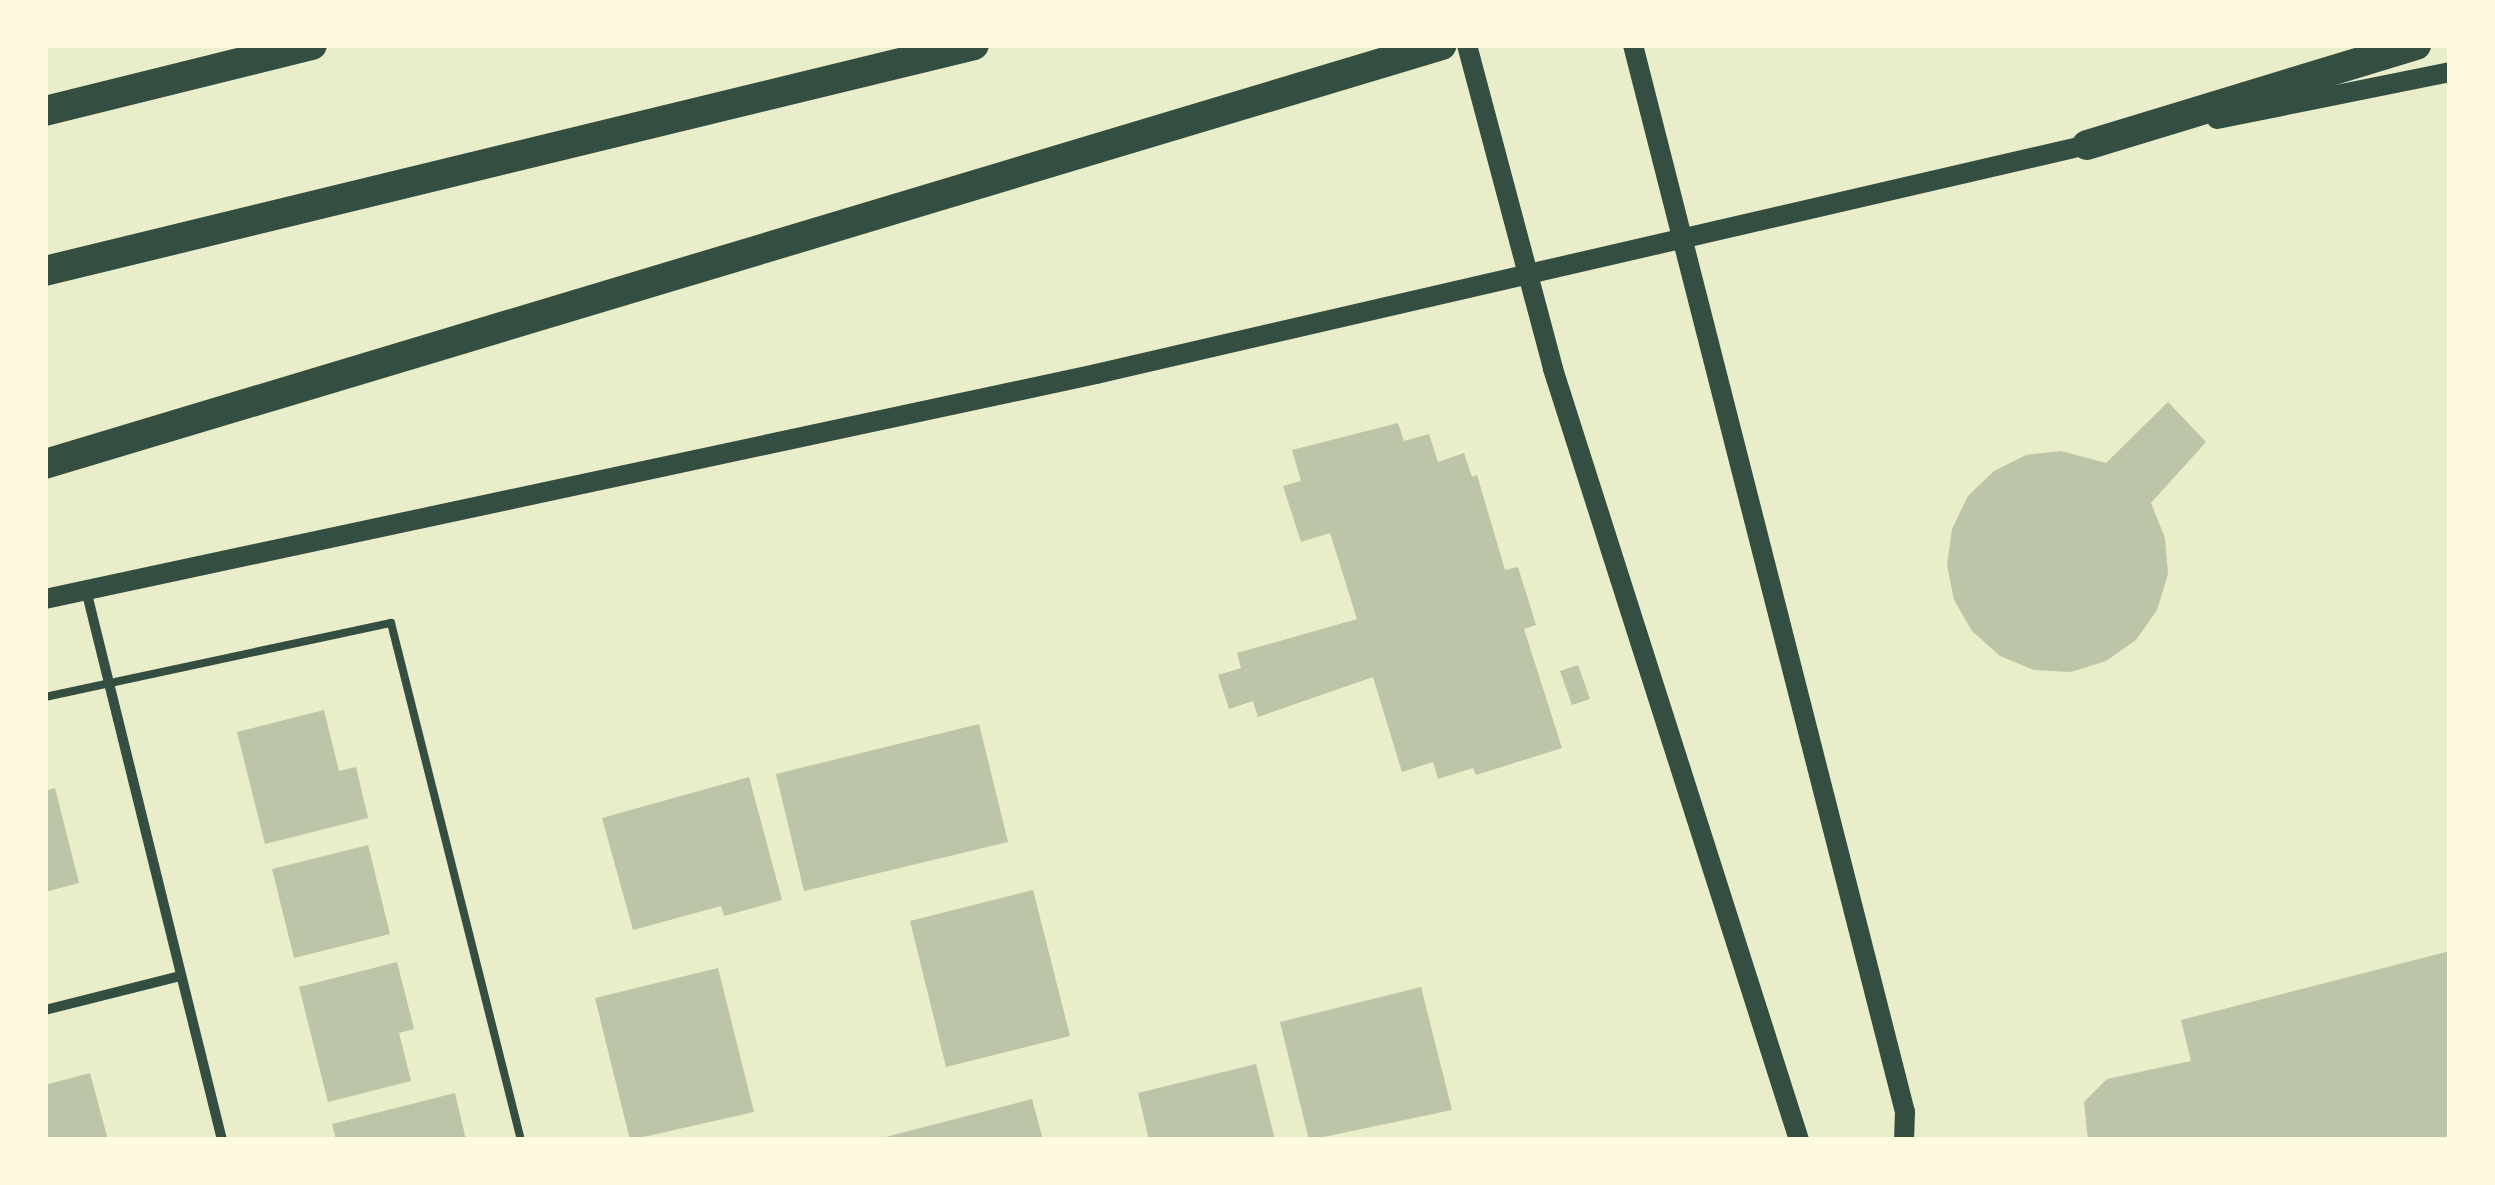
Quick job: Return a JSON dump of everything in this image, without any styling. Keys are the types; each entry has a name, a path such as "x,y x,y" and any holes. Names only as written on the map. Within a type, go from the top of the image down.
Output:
{"highway":[{"path":"45,111 312,45"},
{"path":"45,271 974,45"},
{"path":"45,464 1442,45"},
{"path":"2087,145 2416,45"}],"main road":[{"path":"1467,45 1528,277 1799,1140"},
{"path":"1633,45 1905,1112 1904,1140"},
{"path":"45,600 1528,277 2087,145 2450,72"}],"street":[{"path":"86,589 222,1140"},
{"path":"45,1010 180,976"}],"lane":[{"path":"45,697 392,623 521,1140"}],"building":[{"path":"2168,402 2206,442 2151,503 2165,538 2168,574 2157,610 2136,640 2106,661 2071,672 2034,670 2000,656 1972,631 1954,600 1947,565 1952,529 1968,496 1994,471 2026,455 2061,451 2106,463"},
{"path":"1398,423 1404,441 1429,434 1438,462 1464,453 1472,477 1477,475 1505,570 1518,567 1536,625 1524,629 1562,748 1476,775 1473,768 1438,779 1433,762 1402,772 1373,677 1258,717 1253,701 1229,709 1218,675 1241,668 1237,653 1357,619 1330,533 1301,542 1283,486 1301,481 1292,450"},
{"path":"1578,665 1590,699 1572,705 1560,671"},
{"path":"324,710 339,771 356,767 368,818 265,844 237,732"},
{"path":"979,724 1008,842 804,891 776,774"},
{"path":"749,777 782,900 724,916 721,906 633,930 602,818"},
{"path":"55,788 79,883 45,892 45,791"},
{"path":"368,845 390,934 294,958 272,869"},
{"path":"1033,890 1070,1036 946,1067 910,921"},
{"path":"2450,951 2450,1140 2088,1140 2084,1102 2107,1079 2191,1061 2181,1020"},
{"path":"397,962 414,1029 399,1033 411,1081 328,1102 299,987"},
{"path":"718,968 754,1112 630,1140 595,998"},
{"path":"1421,987 1452,1110 1309,1140 1280,1022"},
{"path":"1256,1064 1275,1140 1149,1140 1138,1093"},
{"path":"90,1073 108,1140 45,1140 45,1085"},
{"path":"455,1093 466,1140 336,1140 332,1124"},
{"path":"1032,1099 1043,1140 878,1140 878,1139"}]}
